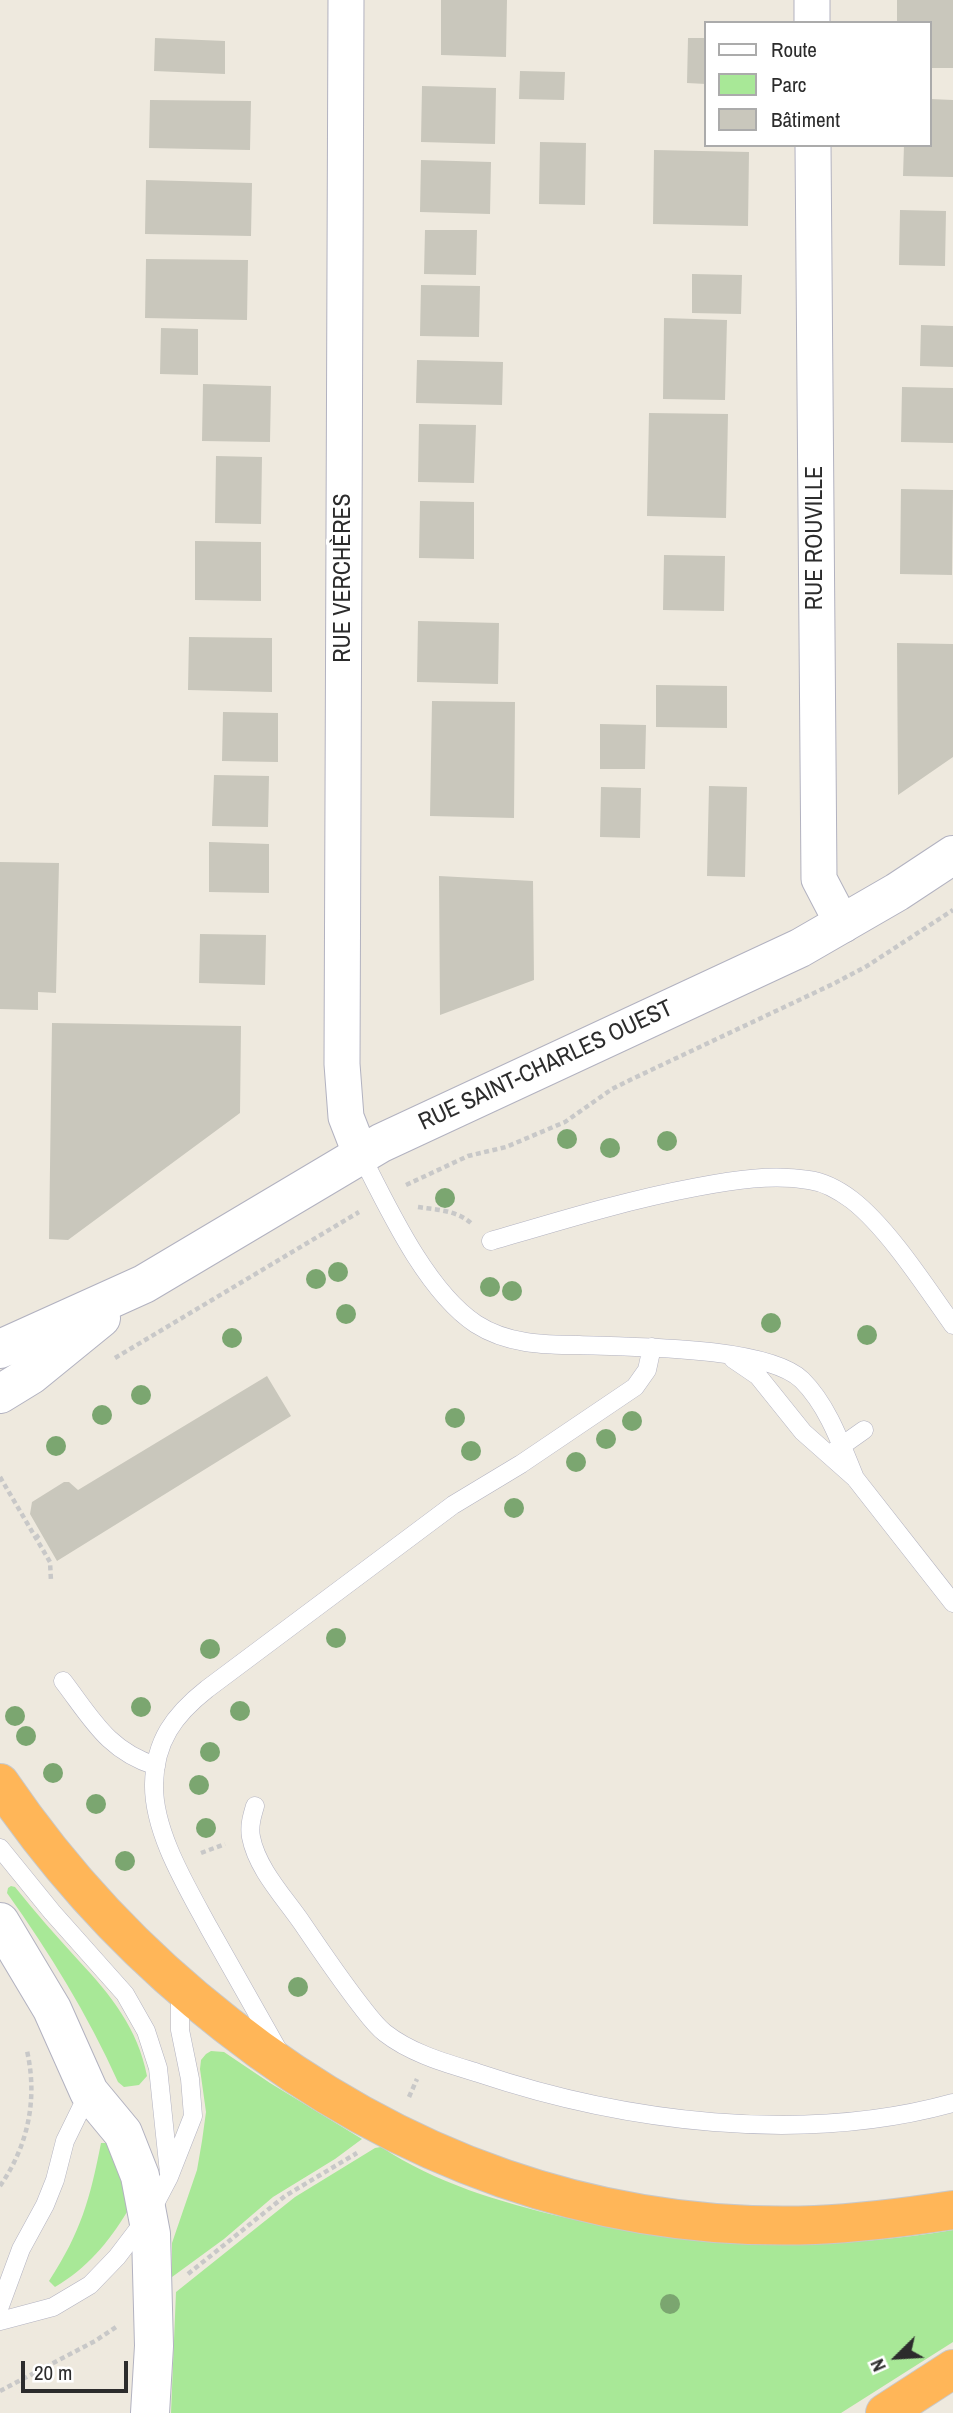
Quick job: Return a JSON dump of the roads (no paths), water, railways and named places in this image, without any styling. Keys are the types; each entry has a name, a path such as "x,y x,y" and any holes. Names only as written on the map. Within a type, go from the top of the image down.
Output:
{"highway":[{"path":"0,1783 45,1846 84,1894 124,1936 180,1987 292,2074 385,2129 426,2149 515,2183 618,2209 721,2223 783,2225 884,2220 953,2210"},
{"path":"885,2413 953,2369"}],"street":[{"name":"RUE VERCHÈRES","path":"346,0 342,1064 346,1117 360,1153"},
{"path":"812,0 812,21"},
{"name":"RUE ROUVILLE","path":"813,147 819,879 843,925"},
{"name":"RUE SAINT-CHARLES OUEST","path":"0,1349 144,1284 360,1153 770,962 843,925 953,855"},
{"name":"RUE SAINT-CHARLES OUEST","path":"0,1394 31,1375 144,1284"},
{"path":"0,1922 52,2009 89,2092 123,2133 141,2176 149,2215 154,2346 150,2413"}],"lane":[{"path":"360,1153 417,1256 451,1302 474,1323 500,1336 529,1343 652,1348 724,1355 773,1363 795,1375 828,1415 835,1450 953,1603"},
{"path":"491,1241 646,1197 724,1182 761,1178 812,1181 833,1188 852,1200 871,1219 953,1325"},
{"path":"292,2074 175,1862 157,1812 154,1795 156,1766 170,1725 187,1705 453,1505 621,1398 642,1380 652,1348"},
{"path":"724,1355 758,1376 803,1432 835,1450"},
{"path":"835,1450 864,1430"},
{"path":"63,1681 101,1732 117,1747 128,1755 156,1766"},
{"path":"255,1806 250,1823 251,1838 264,1868 373,2021 384,2032 426,2056 520,2086 666,2118 710,2123 762,2126 849,2121 893,2116 953,2103"},
{"path":"0,1847 52,1912 125,1994 146,2031 159,2078 169,2177"},
{"path":"0,2321 53,2307 90,2285 117,2257 149,2215 169,2177 193,2116 190,2079 180,2030 180,1987"},
{"path":"0,2306 21,2249 55,2180 65,2141 89,2092"}]}
